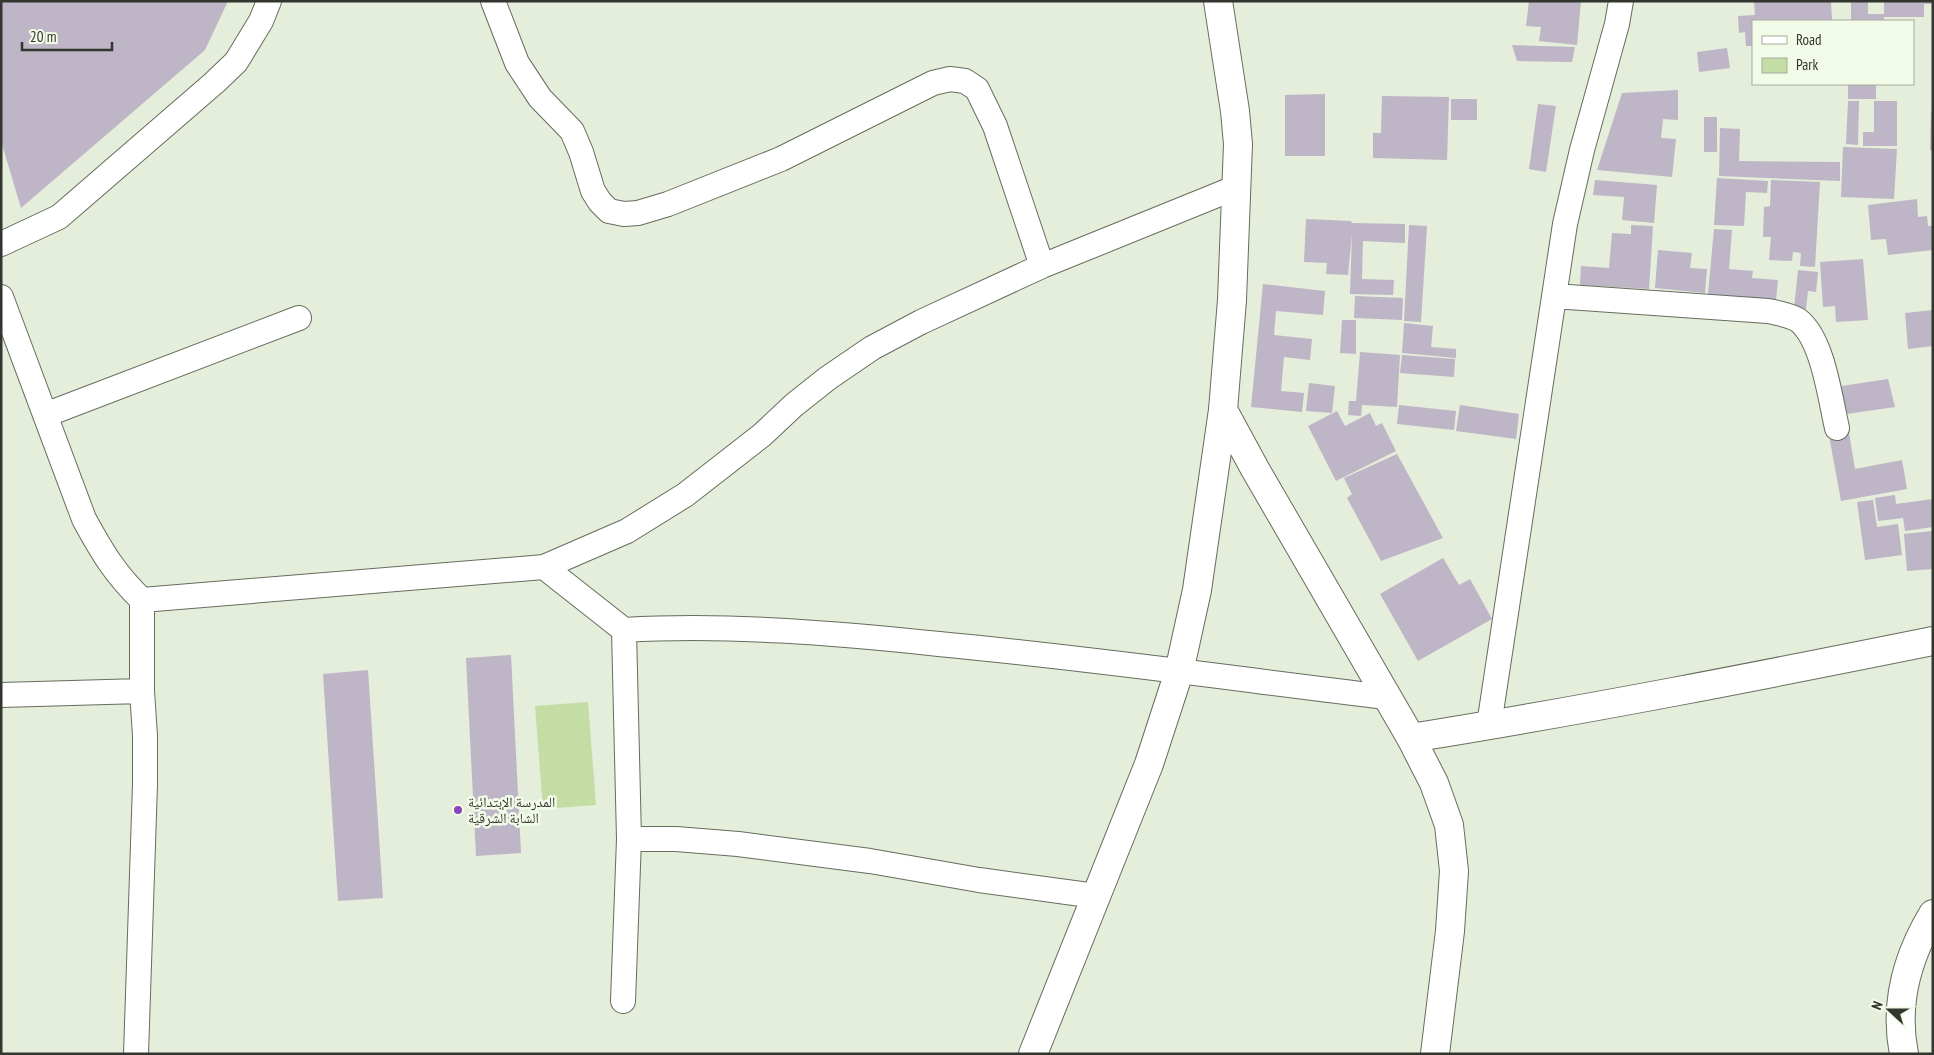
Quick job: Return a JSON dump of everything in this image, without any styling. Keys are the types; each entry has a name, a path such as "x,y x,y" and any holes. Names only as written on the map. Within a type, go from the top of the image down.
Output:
{"street":[{"path":"1,244 59,217 214,83 236,62 261,21 269,1"},
{"path":"493,1 517,63 540,98 572,132 581,152 593,191 600,202 609,210 624,214 638,214 668,204 781,159 933,84 950,80 965,81 976,89 995,126 1042,266"},
{"path":"1033,1054 1149,764 1179,672 1199,581 1223,410 1232,309 1238,144 1235,111 1218,1"},
{"path":"1489,725 1565,224 1617,24 1621,1"},
{"path":"142,600 544,567 627,531 685,495 762,435 808,394 872,348 921,322 1042,266 1236,187"},
{"path":"1554,296 1768,311 1784,314 1797,320 1810,333 1819,352 1837,428"},
{"path":"1,297 84,519 102,552 121,580 142,600 145,784 136,1054"},
{"path":"45,415 299,318"},
{"path":"1223,410 1255,469 1411,738 1434,782 1449,825 1454,871 1450,931 1435,1054"},
{"path":"544,567 624,630 677,627 731,628 867,637 1044,654 1386,697"},
{"path":"623,1001 629,840 624,630"},
{"path":"1411,738 1753,677 1933,641"},
{"path":"1,695 142,691"},
{"path":"629,840 676,839 870,860 979,880 1096,896"},
{"path":"1904,1054 1901,1038 1900,1004 1907,967 1924,928 1933,914"}],"green space":[{"path":"588,702 596,805 543,809 535,706"}],"building":[{"path":"1,1 228,1 205,50 21,208 1,141"},
{"path":"1529,1 1581,1 1577,45 1539,41 1541,27 1526,26"},
{"path":"1754,1 1831,1 1832,20 1752,20 1752,46 1746,46 1745,32 1739,33 1738,16 1755,15"},
{"path":"1851,1 1868,1 1868,14 1884,14 1884,1 1933,1 1933,4 1924,4 1924,17 1884,17 1884,20 1851,20"},
{"path":"1512,45 1575,47 1572,62 1517,61"},
{"path":"1727,48 1730,68 1699,72 1697,52"},
{"path":"1848,85 1876,85 1876,99 1848,99"},
{"path":"1678,90 1678,120 1663,119 1661,138 1676,139 1672,177 1597,170 1622,93"},
{"path":"1325,94 1325,156 1285,156 1285,95"},
{"path":"1382,96 1449,97 1447,160 1373,158 1373,133 1381,133"},
{"path":"1451,99 1477,99 1477,120 1451,120"},
{"path":"1848,101 1859,101 1858,145 1846,144"},
{"path":"1874,101 1897,101 1897,146 1863,146 1863,132 1874,132"},
{"path":"1538,104 1556,106 1546,172 1529,169"},
{"path":"1931,111 1933,111 1933,150 1930,150"},
{"path":"1704,117 1717,117 1717,152 1704,152"},
{"path":"1720,128 1740,129 1739,161 1840,162 1840,181 1719,176"},
{"path":"1843,147 1897,149 1894,199 1841,197"},
{"path":"1717,178 1768,181 1767,193 1746,192 1744,226 1714,225"},
{"path":"1595,180 1657,185 1654,223 1622,220 1624,197 1593,195"},
{"path":"1771,180 1820,182 1815,267 1800,266 1801,253 1793,252 1792,261 1769,260 1771,237 1763,237 1764,207 1770,206"},
{"path":"1917,199 1918,217 1927,216 1928,226 1933,226 1933,250 1888,255 1886,239 1871,240 1868,205"},
{"path":"1306,219 1351,221 1352,223 1405,224 1405,243 1363,241 1362,279 1394,280 1393,295 1350,294 1352,234 1348,275 1326,274 1327,263 1304,262"},
{"path":"1409,225 1427,226 1421,322 1404,321"},
{"path":"1631,225 1653,226 1649,289 1580,285 1581,266 1609,268 1612,233 1631,234"},
{"path":"1714,229 1732,230 1729,269 1753,271 1752,278 1778,280 1776,300 1708,294"},
{"path":"1658,250 1692,253 1690,268 1707,269 1705,293 1655,288"},
{"path":"1863,259 1868,320 1836,322 1835,306 1823,307 1820,262"},
{"path":"1798,270 1818,272 1816,292 1808,291 1806,309 1794,308"},
{"path":"1263,284 1325,291 1323,315 1276,311 1274,335 1312,339 1310,360 1284,357 1281,391 1304,393 1302,412 1251,407"},
{"path":"1355,296 1403,298 1402,320 1354,318"},
{"path":"1933,310 1933,346 1908,349 1905,313"},
{"path":"1342,320 1356,320 1356,354 1340,353"},
{"path":"1404,323 1433,326 1431,347 1456,349 1456,358 1402,353"},
{"path":"1360,352 1400,355 1397,407 1362,405 1361,416 1348,415 1349,401 1356,401"},
{"path":"1402,355 1455,359 1454,377 1400,373"},
{"path":"1888,379 1895,407 1826,417 1822,389"},
{"path":"1309,383 1335,386 1332,413 1306,411"},
{"path":"1399,405 1456,411 1454,430 1397,424"},
{"path":"1460,405 1519,414 1516,439 1456,431"},
{"path":"1337,411 1345,426 1370,413 1376,426 1382,423 1396,451 1336,481 1308,426"},
{"path":"1846,415 1855,469 1902,460 1907,489 1841,501 1826,419"},
{"path":"1397,454 1443,538 1381,561 1347,498 1352,494 1344,478"},
{"path":"1895,495 1896,504 1933,499 1933,527 1905,531 1903,518 1878,521 1875,498"},
{"path":"1873,500 1877,527 1898,524 1902,555 1865,560 1857,502"},
{"path":"1933,531 1933,569 1907,571 1904,534"},
{"path":"1443,558 1459,585 1470,579 1492,619 1418,661 1380,594"},
{"path":"511,655 521,853 476,856 466,658"},
{"path":"368,670 383,898 338,901 323,674"}],"place":[{"name":"المدرسة الإبتدائية الشابة الشرقية","path":"458,810"}]}
